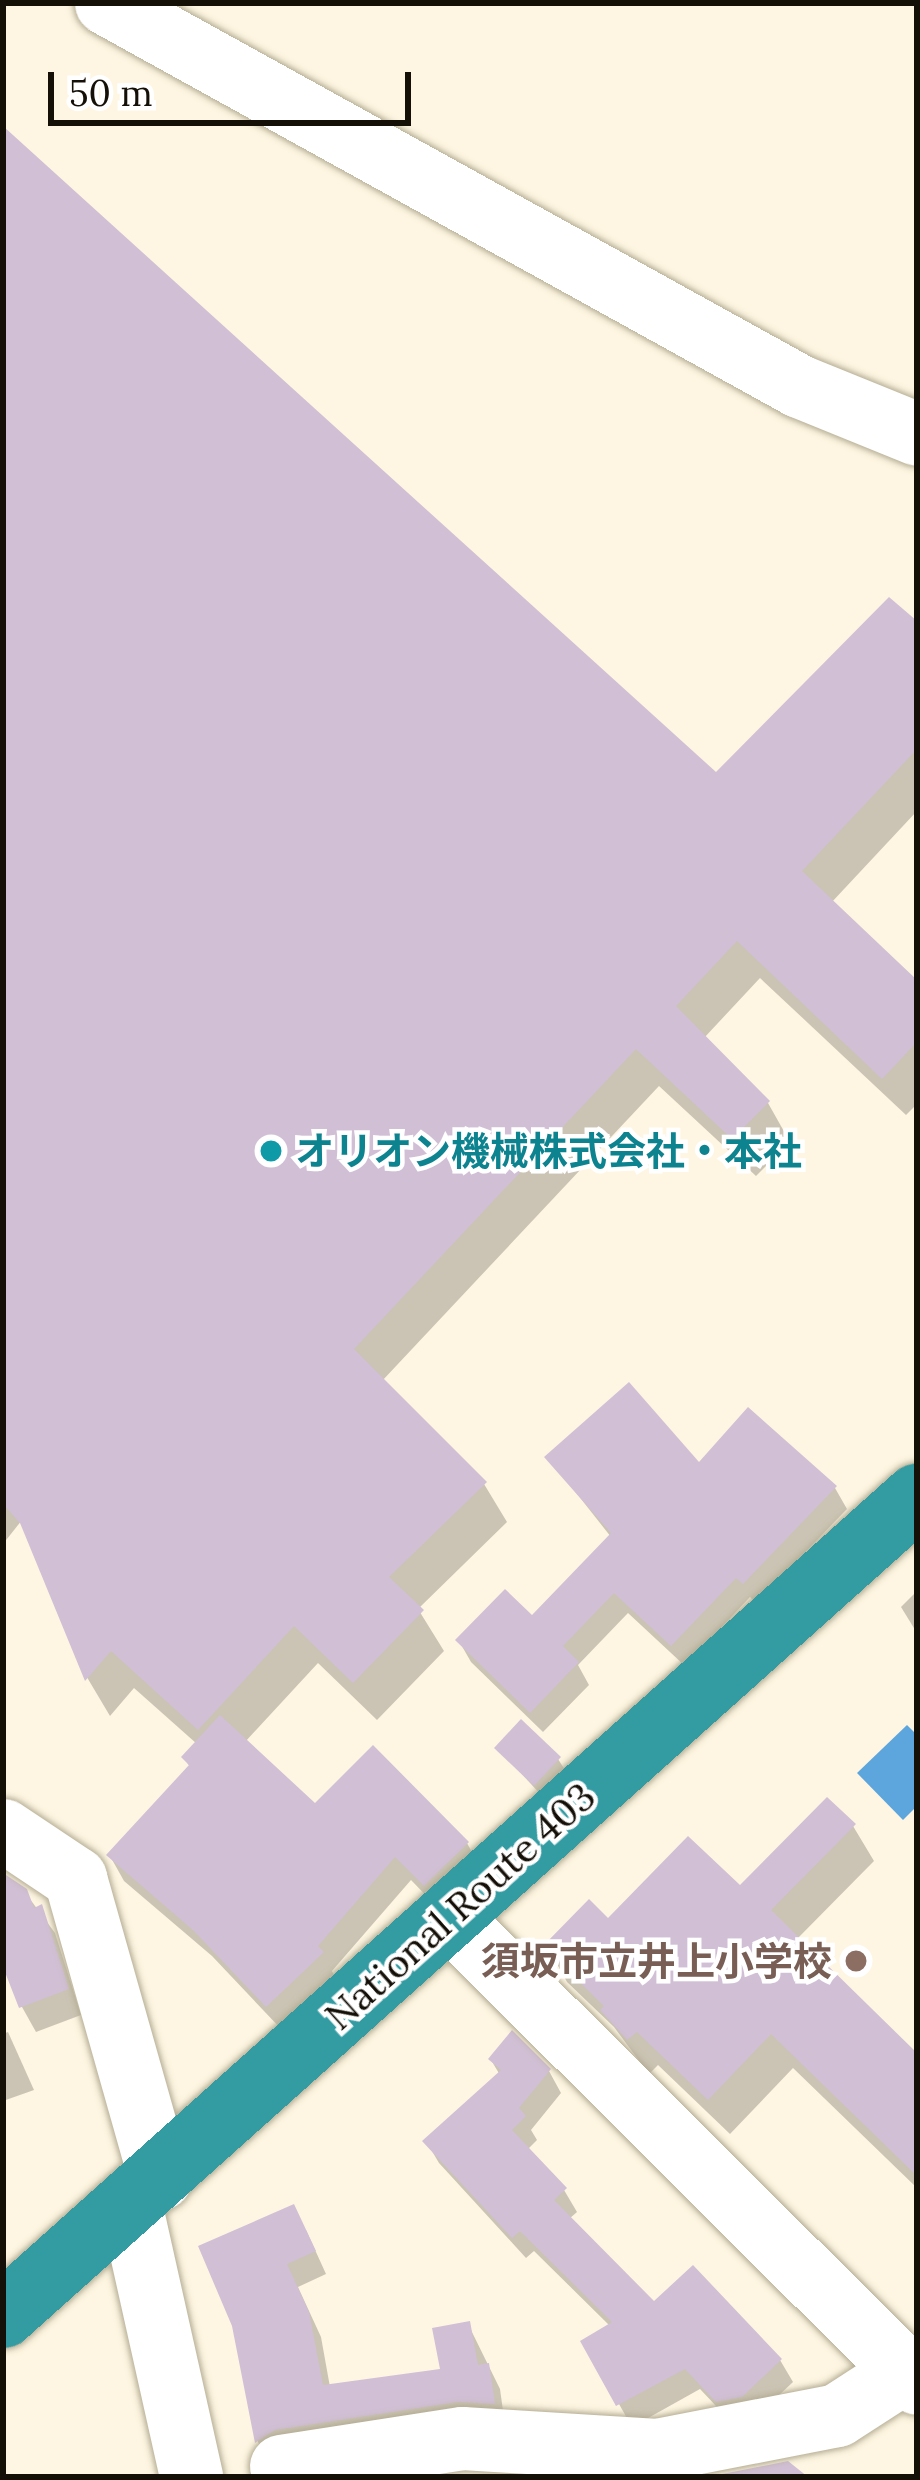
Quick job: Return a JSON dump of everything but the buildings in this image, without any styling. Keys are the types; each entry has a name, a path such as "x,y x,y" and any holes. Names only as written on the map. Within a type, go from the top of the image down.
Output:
{"highway":[{"name":"National Route 403","path":"3,2315 917,1497"}],"street":[{"path":"106,3 779,375 917,434"},
{"path":"3,1830 75,1878 145,2191 191,2477"},
{"path":"281,2466 462,2438 657,2450 837,2414 911,2377 447,1916"}],"water":[{"path":"907,1725 917,1735 917,1806 903,1820 857,1773"}],"place":[{"name":"オリオン機械株式会社・本社","path":"271,1151"},
{"name":"須坂市立井上小学校","path":"856,1961"}]}
